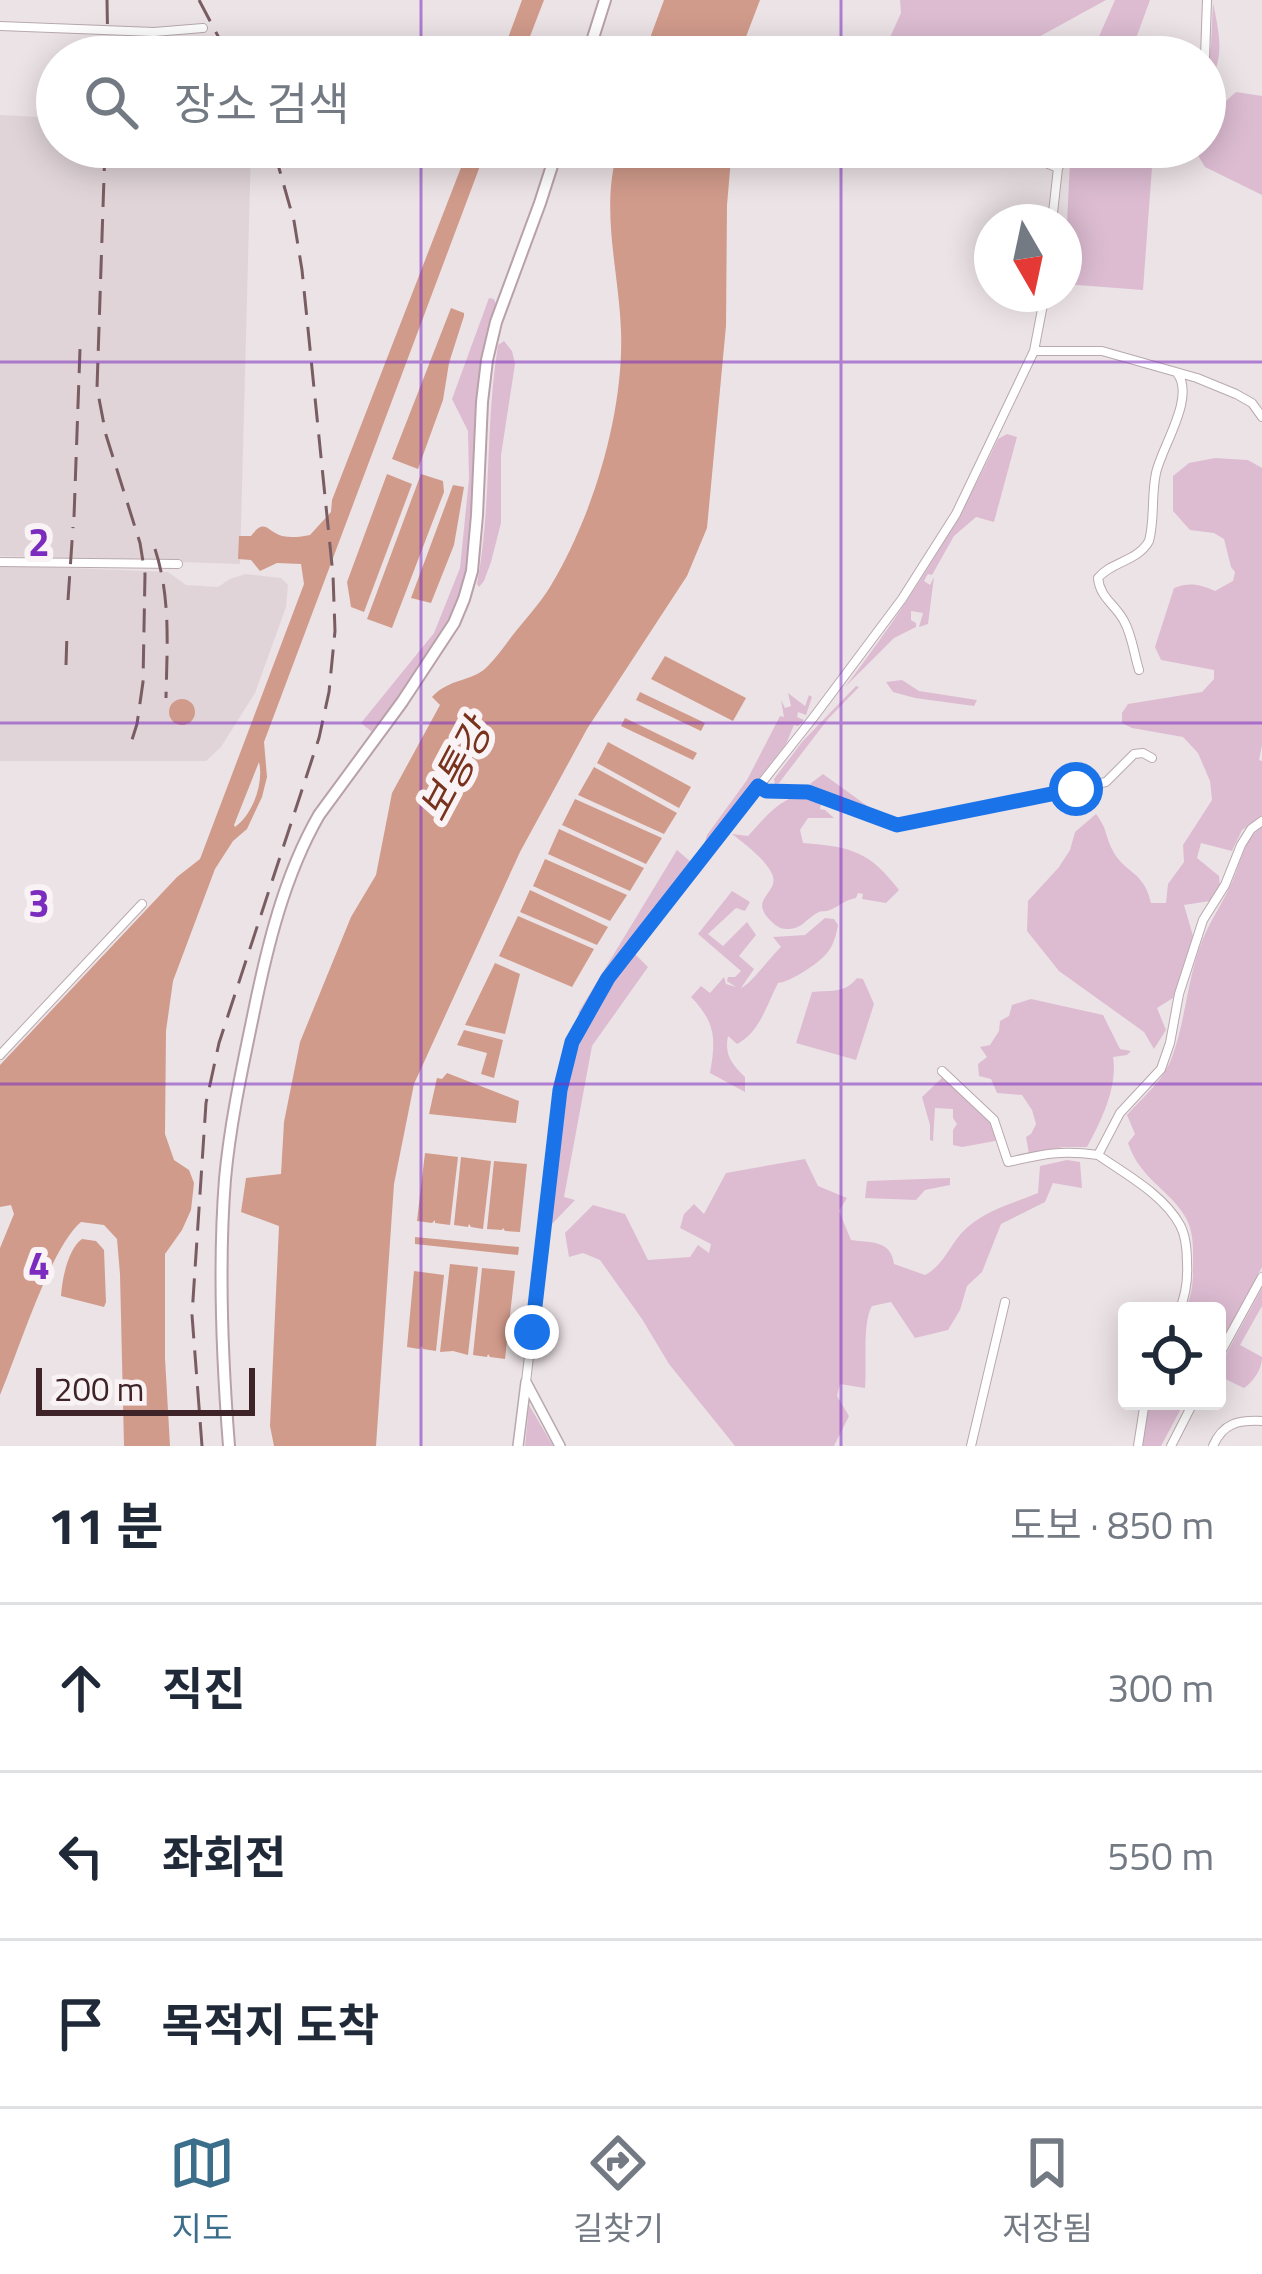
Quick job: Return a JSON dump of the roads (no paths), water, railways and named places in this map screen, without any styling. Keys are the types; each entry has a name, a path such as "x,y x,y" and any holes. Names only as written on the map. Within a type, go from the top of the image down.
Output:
{"main road":[{"path":"593,36 604,0"},
{"path":"229,1446 223,1349 226,1176 264,963 294,865 312,827 454,623 464,599 472,572 487,360 551,168"}],"street":[{"path":"1206,36 1208,0"},
{"path":"0,26 154,32 203,28"},
{"path":"1054,204 1058,168"},
{"path":"518,1446 560,1090 572,1042 608,978 813,718 890,615 956,514 1034,351 1042,312"},
{"path":"1034,351 1102,351 1244,398 1262,417"},
{"path":"1138,670 1122,616 1100,590 1098,578 1149,542 1157,467 1174,428 1184,386 1177,373"},
{"path":"0,562 178,564"},
{"path":"758,786 766,791 808,792 897,825 1106,782 1134,754 1152,758"},
{"path":"1097,1155 1120,1113 1161,1069 1203,920 1226,885 1240,845 1262,821"},
{"path":"0,1054 142,904"},
{"path":"942,1070 994,1120 1008,1162 1070,1150 1097,1155 1158,1199 1185,1236 1182,1302"},
{"path":"1226,1342 1262,1276"},
{"path":"971,1446 1005,1302"},
{"path":"526,1382 560,1446"},
{"path":"1138,1446 1144,1410"},
{"path":"1171,1446 1189,1410"},
{"path":"1213,1446 1219,1433 1234,1422 1262,1421"}],"water":[{"path":"522,0 544,0 530,36 509,36"},
{"path":"664,0 760,0 746,36 651,36"},
{"path":"461,168 479,168 264,742 267,777 262,797 247,829 215,869 173,981 166,1031 165,1134 174,1160 189,1170 194,1183 191,1210 165,1254 170,1446 124,1446 117,1239 104,1225 81,1222 69,1235 46,1277 0,1395 0,1248 14,1214 11,1205 0,1207 0,1065 177,877 200,859 304,584 301,564 277,563 260,571 251,560 238,559 239,536 251,536 263,527 285,537 310,535 331,512","holes":["259,762 252,806 235,827"]},
{"name":"보통강","path":"730,168 726,326 707,528 687,576 587,729 520,852 414,1084 394,1184 376,1446 274,1446 270,1426 279,1226 241,1212 246,1178 281,1174 284,1122 300,1042 351,917 376,875 392,793 440,705 432,697 481,672 499,654 550,587 580,529 603,463 621,363 610,215 613,169"},
{"path":"451,308 464,316 443,400 418,469 392,459"},
{"path":"387,474 412,484 364,612 351,607 347,582"},
{"path":"421,474 443,481 444,492 392,628 367,619"},
{"path":"453,485 464,487 454,545 431,603 411,598"},
{"path":"665,656 746,698 733,721 651,679"},
{"path":"640,692 705,723 701,731 636,700"},
{"path":"182,699 195,712 182,725 169,712"},
{"path":"625,718 697,753 693,760 621,726"},
{"path":"608,742 691,787 679,808 597,763"},
{"path":"594,767 677,813 664,834 578,795"},
{"path":"575,799 662,838 646,864 562,825"},
{"path":"559,829 644,868 630,891 548,854"},
{"path":"545,859 627,895 610,921 533,886"},
{"path":"530,890 608,927 597,945 520,912"},
{"path":"518,916 594,949 572,987 499,956"},
{"path":"495,963 520,974 505,1034 465,1025"},
{"path":"464,1030 503,1040 494,1078 481,1074 487,1053 457,1045"},
{"path":"447,1073 519,1101 516,1123 429,1114 437,1078"},
{"path":"425,1153 458,1157 450,1225 417,1221"},
{"path":"461,1157 491,1161 483,1229 454,1225"},
{"path":"494,1161 527,1164 520,1232 487,1229"},
{"path":"415,1237 519,1247 518,1255 415,1244"},
{"path":"82,1239 96,1241 104,1250 104,1307 61,1296 69,1257"},
{"path":"450,1264 478,1267 468,1355 440,1352"},
{"path":"482,1268 515,1271 505,1359 473,1355"},
{"path":"414,1271 444,1275 436,1351 407,1347"}],"railway":[{"path":"107,0 108,36"},
{"path":"199,0 218,36"},
{"path":"104,168 97,388 145,574 143,682 129,749"},
{"path":"202,1446 192,1315 206,1103 219,1043 319,738 335,631 302,270 279,168"},
{"path":"74,517 80,349"},
{"path":"68,600 73,527"},
{"path":"155,549 166,604 166,698"},
{"path":"66,665 67,633"}]}
